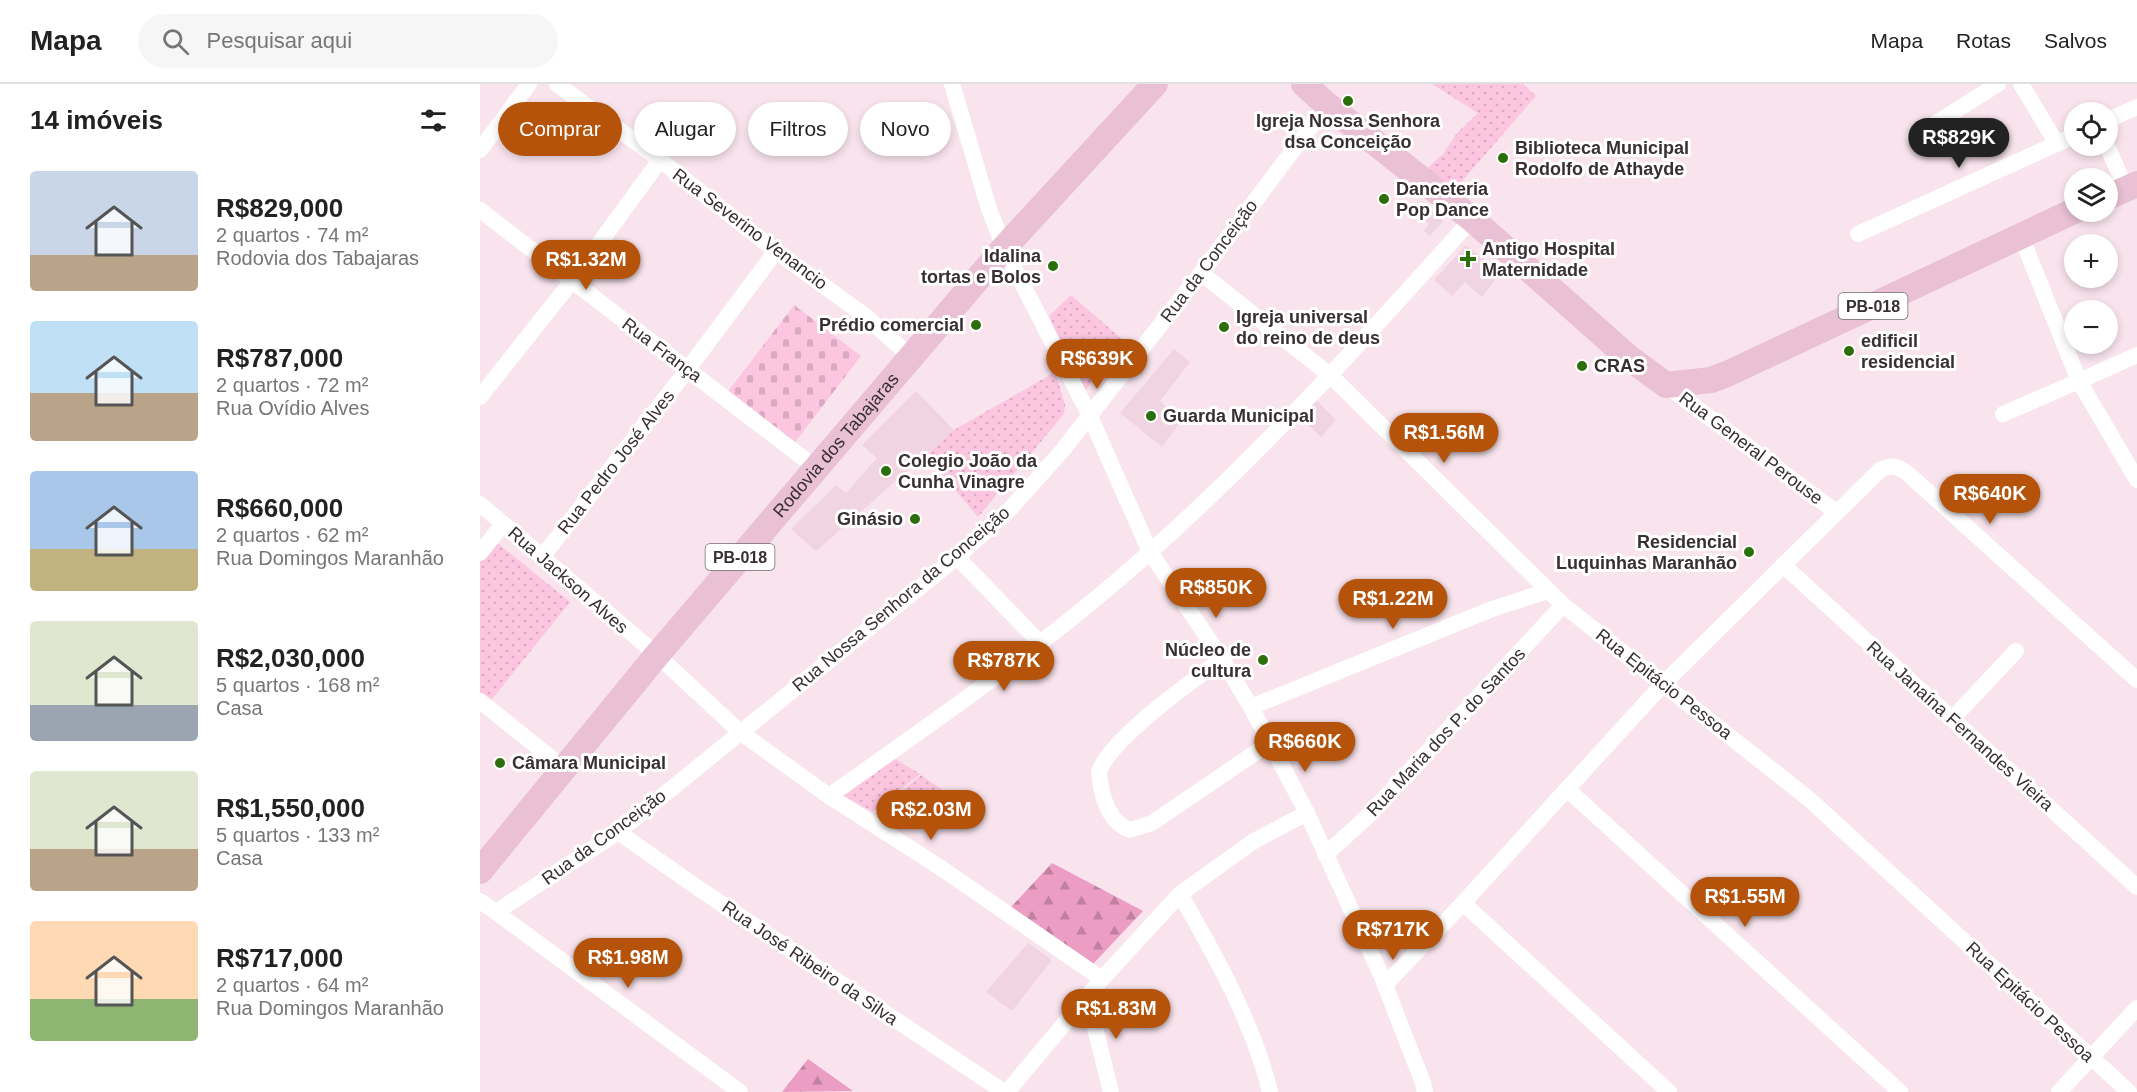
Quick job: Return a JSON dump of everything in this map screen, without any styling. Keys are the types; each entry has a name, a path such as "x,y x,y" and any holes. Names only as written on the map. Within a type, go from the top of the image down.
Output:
{"main road":[{"name":"Rodovia dos Tabajaras","path":"480,871 657,655 1004,248 1155,84"},
{"path":"1304,84 1326,105 1472,219 1628,357 1666,385"},
{"name":"PB-018","path":"1666,385 1711,380 1727,374 2064,216"}],"street":[{"path":"480,150 529,84"},
{"name":"Rua Severino Venancio","path":"557,84 864,315 911,357"},
{"path":"952,84 989,209 1004,248 1089,414 1150,552 1222,659 1251,707 1307,813 1385,985 1428,1089"},
{"path":"1914,137 1998,84"},
{"path":"2021,84 2057,144"},
{"name":"Rua da Conceição","path":"1089,414 1201,273 1326,105"},
{"path":"2118,116 2137,107"},
{"path":"1858,234 2064,140"},
{"path":"2111,156 2124,190"},
{"path":"480,397 572,281 660,160"},
{"name":"Rua França","path":"480,210 816,468"},
{"path":"829,796 1041,644 1150,552 1239,468 1331,376 1472,219"},
{"path":"2021,236 2079,381 2137,480"},
{"name":"Rua Pedro José Alves","path":"542,557 776,251"},
{"name":"Rua Epitácio Pessoa","path":"1201,273 1331,376 1563,605 1816,805 2129,1092"},
{"path":"2003,414 2137,355"},
{"name":"Rua General Perouse","path":"1666,385 1836,512"},
{"name":"Rua Nossa Senhora da Conceição","path":"725,745 957,557 1009,510 1034,484 1089,414"},
{"path":"1385,985 1664,683 1836,512 1887,466 1900,468 2137,680"},
{"name":"Rua Jackson Alves","path":"480,504 657,655 740,732 829,796 941,868 1102,979"},
{"path":"480,553 503,524"},
{"path":"957,557 1041,644"},
{"name":"Rua Janaína Fernandes Vieira","path":"1784,565 2137,887"},
{"path":"1251,707 1492,609 1548,591"},
{"name":"Rua Maria dos P. do Santos","path":"1325,855 1368,816 1563,605"},
{"path":"1952,719 2016,651"},
{"path":"1222,659 1183,687 1114,748 1099,772 1110,814 1118,824 1130,830 1152,823 1271,742"},
{"path":"480,700 565,769"},
{"name":"Rua da Conceição","path":"496,912 618,832 725,745"},
{"path":"1567,789 1900,1092"},
{"path":"1005,1092 1102,979 1180,894 1254,841 1307,813"},
{"name":"Rua José Ribeiro da Silva","path":"618,832 707,894 1005,1092"},
{"path":"1180,894 1216,956 1235,997 1270,1092"},
{"path":"480,901 740,1092"},
{"path":"1463,903 1669,1092"},
{"path":"1087,996 1111,1092"},
{"path":"2059,1092 2137,1008"}],"shaded area":[{"path":"1422,204 1443,221 1430,236 1424,231 1429,224 1414,213"},
{"name":"Antigo Hospital Maternidade","path":"1466,245 1500,273 1482,297 1465,282 1452,296 1434,280"},
{"name":"Guarda Municipal","path":"1174,349 1190,362 1160,401 1182,420 1162,447 1120,413"},
{"name":"Colegio João da Cunha Vinagre","path":"916,391 954,430 816,551 791,529 836,485 846,493 877,458 862,445"},
{"path":"1315,399 1336,420 1321,437 1300,417"},
{"path":"1028,943 1052,960 1012,1011 986,992"}],"green space":[{"path":"1432,84 1523,84 1536,96 1450,195 1423,172 1443,154 1457,133 1478,113"},
{"path":"1071,295 1123,340 1082,395 1049,316"},
{"path":"794,305 861,356 793,445 726,394"},
{"path":"1055,372 1065,405 1064,414 978,517 926,455 954,430"},
{"path":"495,541 570,602 489,703 480,695 480,560"},
{"path":"889,755 920,774 873,812 838,793"},
{"path":"921,775 945,792 904,827 875,813"},
{"path":"1052,863 1143,911 1093,964 1011,907"},
{"path":"808,1059 853,1091 782,1092"}],"place":[{"name":"Igreja Nossa Senhora dsa Conceição","path":"1348,101"},
{"name":"Biblioteca Municipal Rodolfo de Athayde","path":"1503,158"},
{"name":"Danceteria Pop Dance","path":"1384,199"},
{"name":"Antigo Hospital Maternidade","path":"1468,259"},
{"name":"Idalina tortas e Bolos","path":"1053,266"},
{"name":"Prédio comercial","path":"976,325"},
{"name":"Igreja universal do reino de deus","path":"1224,327"},
{"name":"edificil residencial","path":"1849,351"},
{"name":"CRAS","path":"1582,366"},
{"name":"Guarda Municipal","path":"1151,416"},
{"name":"Colegio João da Cunha Vinagre","path":"886,471"},
{"name":"Ginásio","path":"915,519"},
{"name":"Residencial Luquinhas Maranhão","path":"1749,552"},
{"name":"Núcleo de cultura","path":"1263,660"},
{"name":"Câmara Municipal","path":"500,763"}]}
